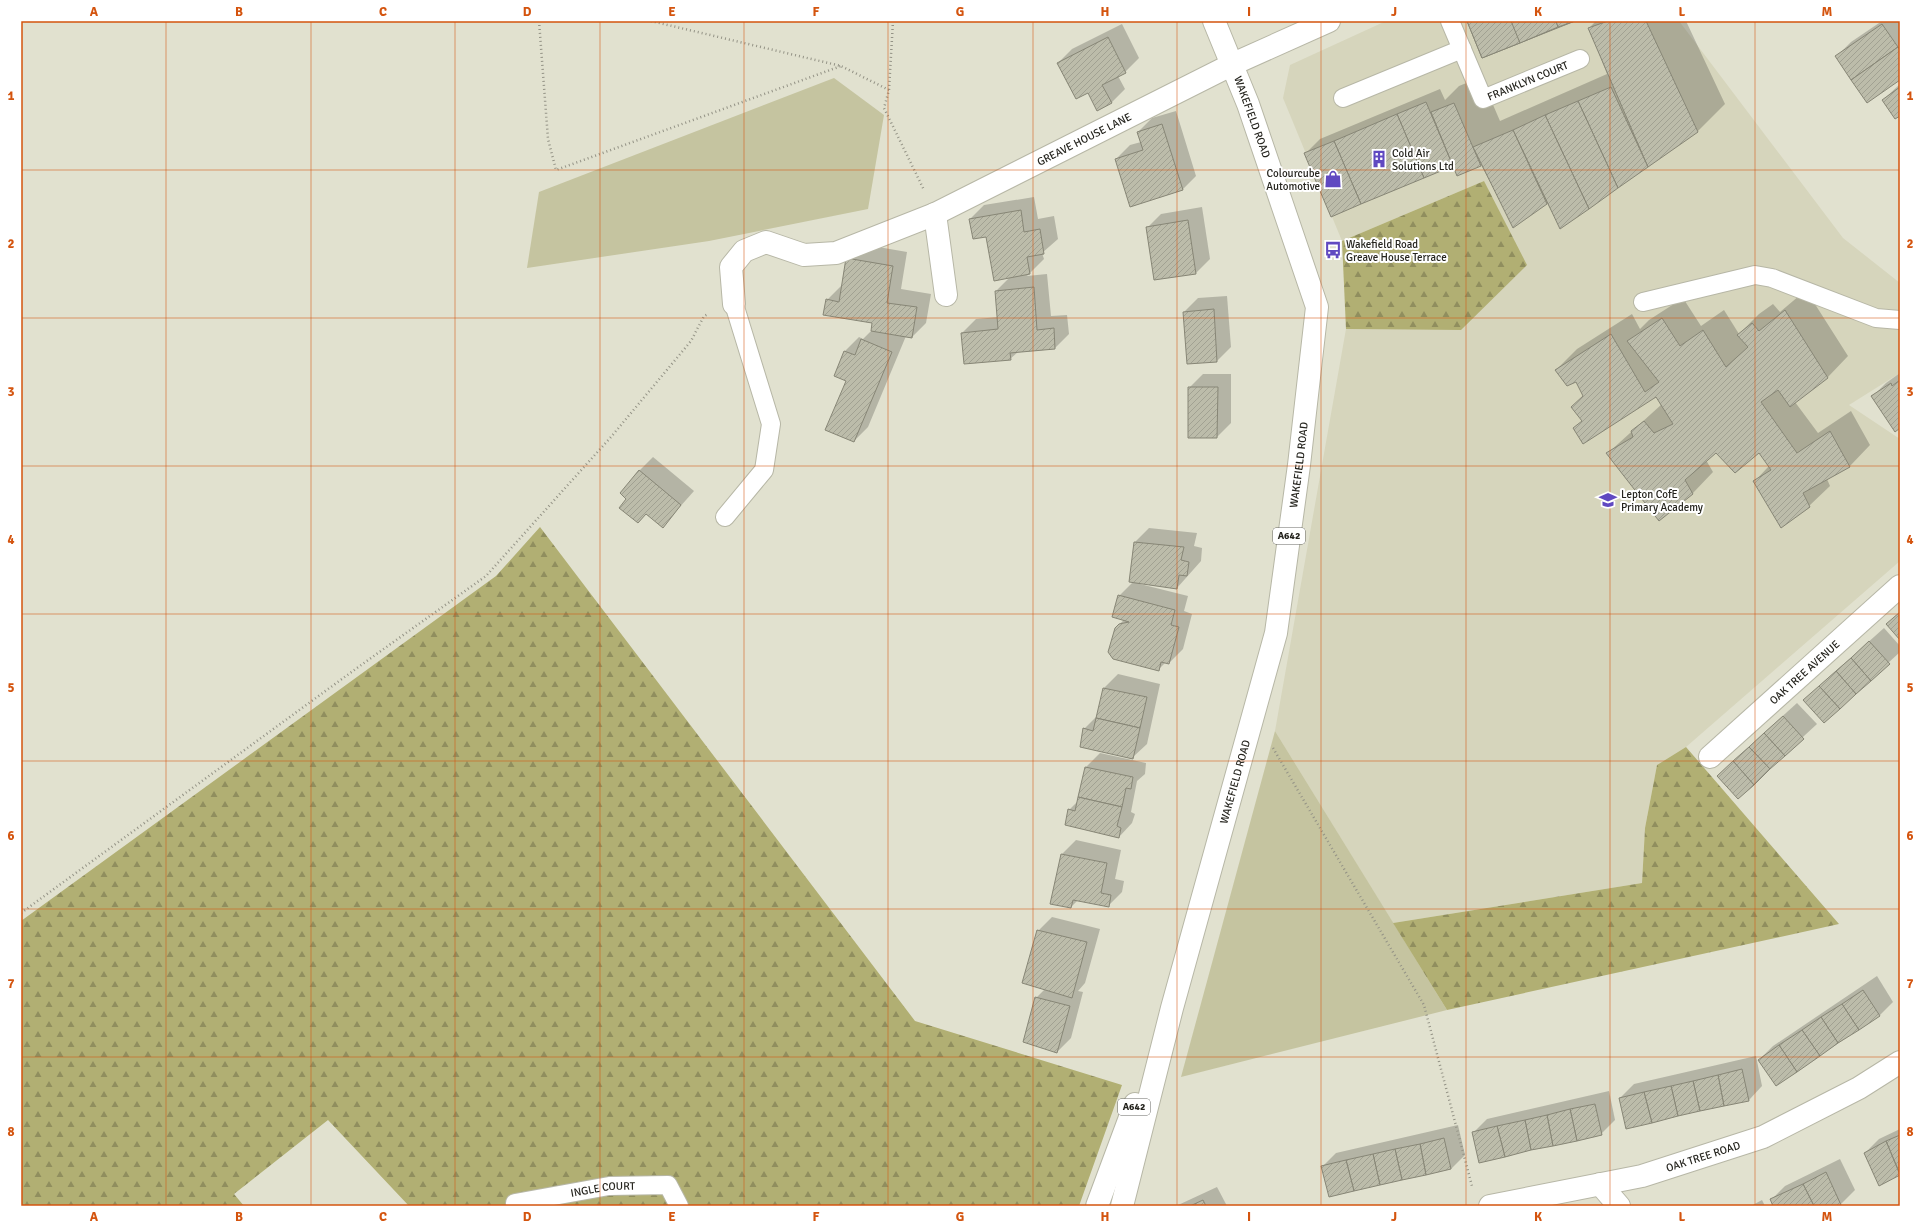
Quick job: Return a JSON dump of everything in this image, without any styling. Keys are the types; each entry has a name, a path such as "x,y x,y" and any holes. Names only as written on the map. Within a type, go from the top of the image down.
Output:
{"main road":[{"name":"WAKEFIELD ROAD","path":"1122,1206 1172,1008 1276,632 1299,465 1317,307 1233,64 1214,21"},
{"name":"GREAVE HOUSE LANE","path":"734,304 731,267 744,251 766,242 804,254 836,254 935,214 1233,64 1329,21"},
{"path":"935,214 946,295"},
{"name":"OAK TREE AVENUE","path":"1710,757 1900,586"},
{"name":"WAKEFIELD ROAD","path":"1097,1206 1172,1008"},
{"name":"OAK TREE ROAD","path":"1490,1206 1642,1176 1763,1137 1859,1088 1900,1062"},
{"path":"1600,1184 1620,1206"}],"lane":[{"name":"FRANKLYN COURT","path":"1450,21 1482,99 1580,59"},
{"path":"1343,98 1462,49"},
{"path":"1643,302 1754,275 1772,278 1876,318 1900,320"},
{"path":"725,517 764,470 771,424 734,304"},
{"name":"INGLE COURT","path":"515,1203 609,1186 668,1185 678,1206"}],"path":[{"path":"539,21 548,139 556,170 841,66"},
{"path":"651,21 841,66 889,90"},
{"path":"893,21 889,90 884,108 935,214"},
{"path":"21,913 356,668 486,576 611,437 691,341 704,316 734,304"},
{"path":"1254,715 1424,1005 1473,1190"}],"shaded area":[{"name":"Lepton CofE Primary Academy","path":"1386,21 1679,21 1843,238 1900,283 1900,373 1849,405 1900,439 1900,561 1686,747 1657,765 1645,828 1642,883 1393,923 1275,731 1346,329 1461,330 1484,181 1342,241 1283,98 1290,65"},
{"path":"834,78 884,115 868,209 709,241 527,268 539,192"},
{"path":"1275,731 1447,1010 1181,1077"}],"green space":[{"path":"1484,181 1527,265 1461,330 1346,329 1342,241"},
{"path":"540,527 915,1021 1122,1085 1079,1206 409,1206 328,1120 234,1194 244,1206 21,1206 21,921 496,576"},
{"path":"1686,747 1839,924 1447,1010 1393,923 1642,883 1645,828 1657,765"}],"building":[{"path":"1467,21 1511,21 1520,43 1482,58"},
{"path":"1467,21 1575,21 1482,58"},
{"path":"1511,21 1556,21 1558,27 1520,43"},
{"path":"1556,21 1575,21 1558,27"},
{"path":"1608,21 1646,21 1698,132 1648,167 1588,28"},
{"path":"1882,24 1898,47 1851,80 1835,56"},
{"path":"1108,37 1126,73 1102,85 1112,103 1097,111 1088,93 1076,99 1057,63"},
{"path":"1898,47 1900,50 1900,80 1867,103 1851,80"},
{"path":"1611,87 1648,167 1618,188 1578,101"},
{"path":"1900,87 1900,116 1895,119 1882,100"},
{"path":"1578,101 1618,188 1589,209 1545,115"},
{"path":"1426,102 1453,166 1424,178 1397,114"},
{"path":"1454,103 1481,166 1457,176 1431,112"},
{"name":"Cold Air Solutions Ltd","path":"1397,114 1424,178 1361,204 1334,141"},
{"path":"1545,115 1589,209 1560,229 1513,130"},
{"path":"1162,124 1183,190 1130,207 1115,159 1143,150 1137,132"},
{"path":"1513,130 1547,204 1513,228 1473,147"},
{"name":"Colourcube Automotive","path":"1334,141 1361,204 1331,217 1304,153"},
{"path":"1021,210 1024,232 1040,229 1044,254 1027,257 1030,274 994,281 986,237 973,239 969,219"},
{"path":"1188,220 1196,274 1154,280 1146,227"},
{"path":"846,258 893,266 887,303 917,307 912,338 871,331 872,323 823,315 826,299 839,302"},
{"path":"1034,287 1037,330 1054,328 1055,349 1010,353 1011,360 964,364 961,333 998,329 995,291"},
{"path":"1214,309 1217,362 1187,364 1183,312"},
{"path":"1785,310 1828,378 1790,407 1778,390 1761,402 1797,453 1830,431 1850,467 1803,493 1810,507 1781,528 1753,481 1771,470 1759,453 1735,473 1716,453 1685,480 1693,494 1659,521 1606,453 1633,437 1631,431 1644,421 1654,433 1673,424 1656,397 1583,444 1573,428 1582,421 1571,407 1583,396 1576,382 1567,386 1555,370 1611,334 1645,392 1659,382 1627,341 1662,318 1680,346 1703,330 1726,367 1748,347 1737,335 1752,323 1759,331"},
{"path":"861,339 892,352 854,442 825,430 846,381 834,376 844,351 855,355"},
{"path":"1900,380 1900,428 1895,432 1871,396 1891,383 1892,386"},
{"path":"1188,387 1218,387 1217,438 1188,438"},
{"path":"639,470 681,505 663,528 646,514 638,523 619,508 626,499 620,493"},
{"path":"1134,542 1184,547 1181,560 1189,562 1187,576 1179,575 1177,589 1129,582"},
{"path":"1118,595 1175,610 1171,625 1179,627 1169,664 1161,662 1159,671 1113,659 1108,652 1115,628 1119,624 1129,622 1112,617"},
{"path":"1900,612 1900,640 1886,624"},
{"path":"1869,641 1890,664 1871,681 1851,658"},
{"path":"1851,658 1871,681 1856,694 1836,671"},
{"path":"1836,671 1856,694 1840,709 1819,686"},
{"path":"1819,686 1840,709 1824,723 1803,700"},
{"path":"1103,688 1147,697 1140,728 1096,718"},
{"path":"1783,716 1804,739 1785,756 1764,733"},
{"path":"1096,718 1140,728 1133,759 1080,747 1083,728 1093,731"},
{"path":"1764,733 1785,756 1770,769 1749,747"},
{"path":"1749,747 1770,769 1754,785 1733,761"},
{"path":"1733,761 1754,785 1738,799 1717,776"},
{"path":"1085,767 1133,777 1131,789 1126,788 1122,807 1078,797"},
{"path":"1078,797 1122,807 1117,826 1121,828 1119,838 1065,825 1068,809 1075,811"},
{"path":"1061,854 1107,863 1101,893 1111,895 1109,907 1073,900 1071,908 1050,904"},
{"path":"1037,930 1087,942 1072,998 1022,983"},
{"path":"1863,990 1880,1016 1859,1030 1842,1004"},
{"path":"1035,997 1070,1006 1057,1053 1023,1042"},
{"path":"1842,1004 1859,1030 1838,1043 1821,1017"},
{"path":"1821,1017 1838,1043 1820,1056 1802,1030"},
{"path":"1802,1030 1820,1056 1797,1072 1779,1045"},
{"path":"1779,1045 1797,1072 1776,1086 1758,1060"},
{"path":"1742,1069 1749,1101 1724,1106 1718,1075"},
{"path":"1718,1075 1724,1106 1700,1111 1693,1081"},
{"path":"1693,1081 1700,1111 1678,1116 1671,1086"},
{"path":"1671,1086 1678,1116 1652,1123 1644,1092"},
{"path":"1644,1092 1652,1123 1626,1129 1619,1098"},
{"path":"1595,1104 1602,1135 1577,1141 1570,1109"},
{"path":"1570,1109 1577,1141 1553,1146 1547,1115"},
{"path":"1547,1115 1553,1146 1531,1150 1525,1120"},
{"path":"1525,1120 1531,1150 1505,1157 1497,1126"},
{"path":"1497,1126 1505,1157 1479,1163 1472,1132"},
{"path":"1900,1135 1900,1174 1886,1141"},
{"path":"1444,1138 1451,1169 1426,1175 1420,1144"},
{"path":"1886,1141 1900,1175 1879,1186 1864,1153"},
{"path":"1420,1144 1426,1175 1402,1180 1395,1149"},
{"path":"1395,1149 1402,1180 1380,1185 1373,1154"},
{"path":"1373,1154 1380,1185 1354,1191 1346,1160"},
{"path":"1346,1160 1354,1191 1329,1197 1321,1166"},
{"path":"1826,1172 1841,1205 1839,1206 1814,1206 1803,1184"},
{"path":"1803,1184 1814,1206 1773,1206 1770,1199"},
{"path":"1203,1200 1206,1206 1190,1206"}],"place":[{"name":"Cold Air Solutions Ltd","path":"1379,159"},
{"name":"Colourcube Automotive","path":"1333,179"},
{"name":"Wakefield Road Greave House Terrace","path":"1333,250"},
{"name":"Lepton CofE Primary Academy","path":"1608,500"}]}
